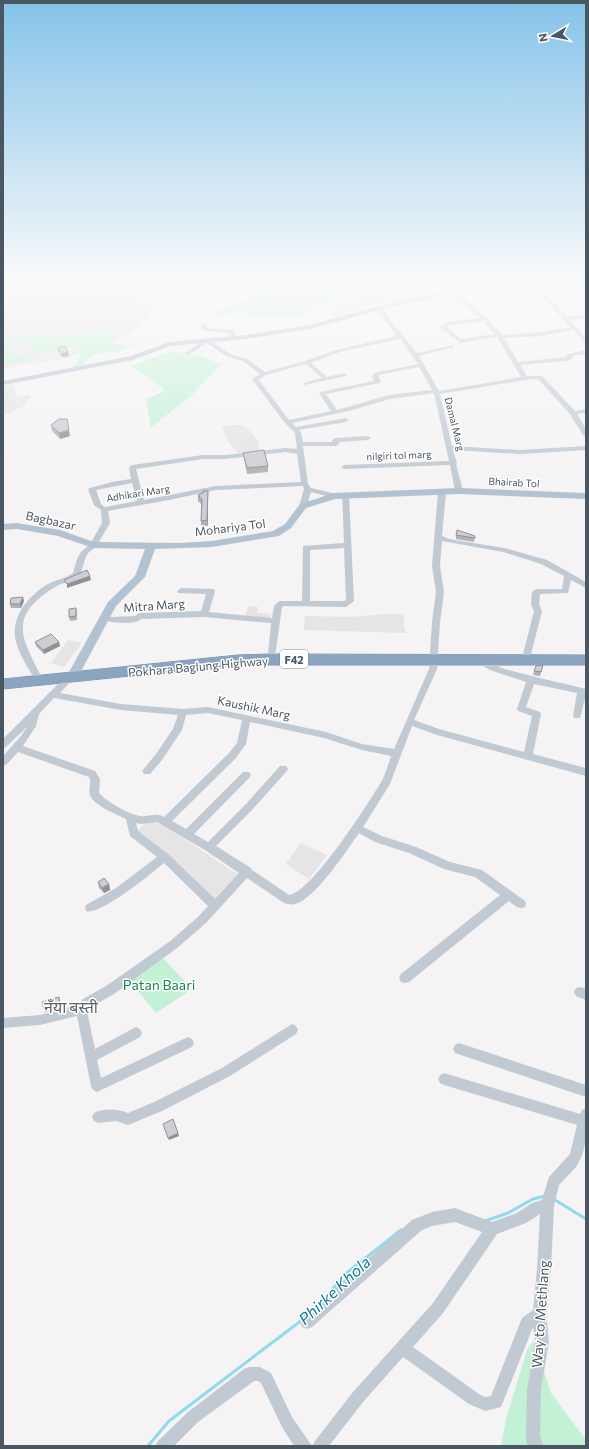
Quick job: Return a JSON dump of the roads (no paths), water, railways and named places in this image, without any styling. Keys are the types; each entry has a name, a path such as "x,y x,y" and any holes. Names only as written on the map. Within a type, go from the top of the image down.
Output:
{"highway":[{"name":"Pokhara Baglung Highway","path":"3,684 229,656 272,654 434,657 480,660 586,660"},
{"name":"Pokhara Baglung Highway","path":"3,679 72,675 238,660 586,654"}],"main road":[{"path":"3,383 133,358 152,351"},
{"name":"Bhairab Tol","path":"442,492 459,491 586,496"},
{"path":"303,506 334,496 442,492"},
{"name":"Mohariya Tol","path":"93,546 179,546 212,544 276,534 288,526 303,506"},
{"name":"Bagbazar","path":"3,527 17,526 60,533 93,546"},
{"path":"72,675 106,618 112,604 140,577 151,545"}],"street":[{"path":"188,353 191,351"},
{"path":"222,351 228,355 245,360 264,374"},
{"path":"303,506 306,486 298,433 287,422 255,379 264,374 340,351"},
{"name":"Damal Marg","path":"412,351 422,365 436,392 451,448 459,491"},
{"path":"415,355 433,351"},
{"path":"508,351 525,378"},
{"path":"516,364 566,359 570,358 570,355 586,352"},
{"path":"307,362 326,379"},
{"path":"335,412 322,393 378,382 375,376 376,374 422,365"},
{"path":"306,384 344,375"},
{"path":"287,422 335,412 389,398 540,377 573,413 586,435"},
{"path":"573,413 586,411"},
{"path":"295,429 346,420"},
{"path":"299,444 336,444 335,440 368,438"},
{"path":"451,448 520,452 586,448"},
{"name":"Adhikari Marg","path":"301,452 286,450 226,457 203,457 132,467 135,481 112,484 92,489 98,504 104,509 216,488 242,486 306,486 334,496"},
{"name":"nilgiri tol marg","path":"344,467 454,463"},
{"path":"135,481 141,503"},
{"path":"17,748 92,774 95,779 94,794 100,801 130,817 141,820 158,818 166,822 247,871 288,900 296,899 312,885 334,860 357,828 384,784 398,753 409,722 433,669 436,622 440,592 436,566 440,538 442,492"},
{"path":"272,654 275,621 279,604 346,604 350,601 345,496"},
{"path":"37,676 23,650 18,632 23,612 34,599 50,586 77,574 81,559 85,552 93,546 106,523 104,509"},
{"path":"440,538 448,541 504,550 544,562 586,585"},
{"path":"306,604 306,548 348,545"},
{"path":"527,654 538,611 535,604 536,592 565,591 568,575"},
{"path":"181,591 211,591 204,614"},
{"name":"Mitra Marg","path":"106,618 112,620 137,619 139,616 164,614 204,614 275,621"},
{"path":"480,660 493,668 531,680 584,691 577,716"},
{"path":"3,744 54,695 72,675"},
{"path":"528,756 538,714 521,709 531,680"},
{"name":"Kaushik Marg","path":"54,695 121,707 183,712 208,710 326,735 343,742 360,745 378,751 398,753"},
{"path":"147,771 178,730 183,712"},
{"path":"3,762 17,748 33,723 35,713"},
{"path":"166,822 232,756 241,744 247,718"},
{"path":"409,722 437,732 586,772"},
{"path":"209,847 249,807 282,769"},
{"path":"187,834 246,775"},
{"path":"130,817 134,833 164,857 215,906"},
{"path":"357,828 379,840 412,850 448,866 478,873 521,904"},
{"path":"90,908 103,902 130,885 164,857"},
{"path":"3,1023 40,1020 81,1009 87,1003 110,990 173,945 215,906 247,871"},
{"path":"405,978 498,904 505,898 506,892"},
{"path":"81,1009 96,1086 188,1043"},
{"path":"98,1117 116,1115 128,1119 158,1107 226,1072 292,1030"},
{"path":"91,1057 136,1033"},
{"path":"459,1049 586,1091"},
{"path":"444,1079 585,1117"},
{"name":"Way to Methlang","path":"535,1446 533,1436 534,1389 542,1342 539,1314 544,1269 547,1206 554,1182 574,1159 585,1117"},
{"path":"320,1446 358,1397 438,1308 492,1229 520,1218 536,1208 547,1206"},
{"path":"307,1322 417,1225 455,1215 492,1229"},
{"path":"402,1348 474,1400 485,1404 496,1402 527,1323 532,1317 539,1314"},
{"path":"163,1446 193,1417 249,1374 255,1373 262,1374 266,1378 284,1417 294,1434 304,1446"}],"waterway":[{"name":"Phirke Khola","path":"485,1221 508,1213 533,1199 545,1196"},
{"name":"Phirke Khola","path":"555,1200 586,1219"},
{"name":"Phirke Khola","path":"328,1295 344,1275 401,1230"},
{"name":"Phirke Khola","path":"148,1446 169,1421 302,1320"}],"district":[{"name":"नँया बस्ती","path":"71,1006"}],"park label":[{"name":"Patan Baari","path":"159,984"}]}
